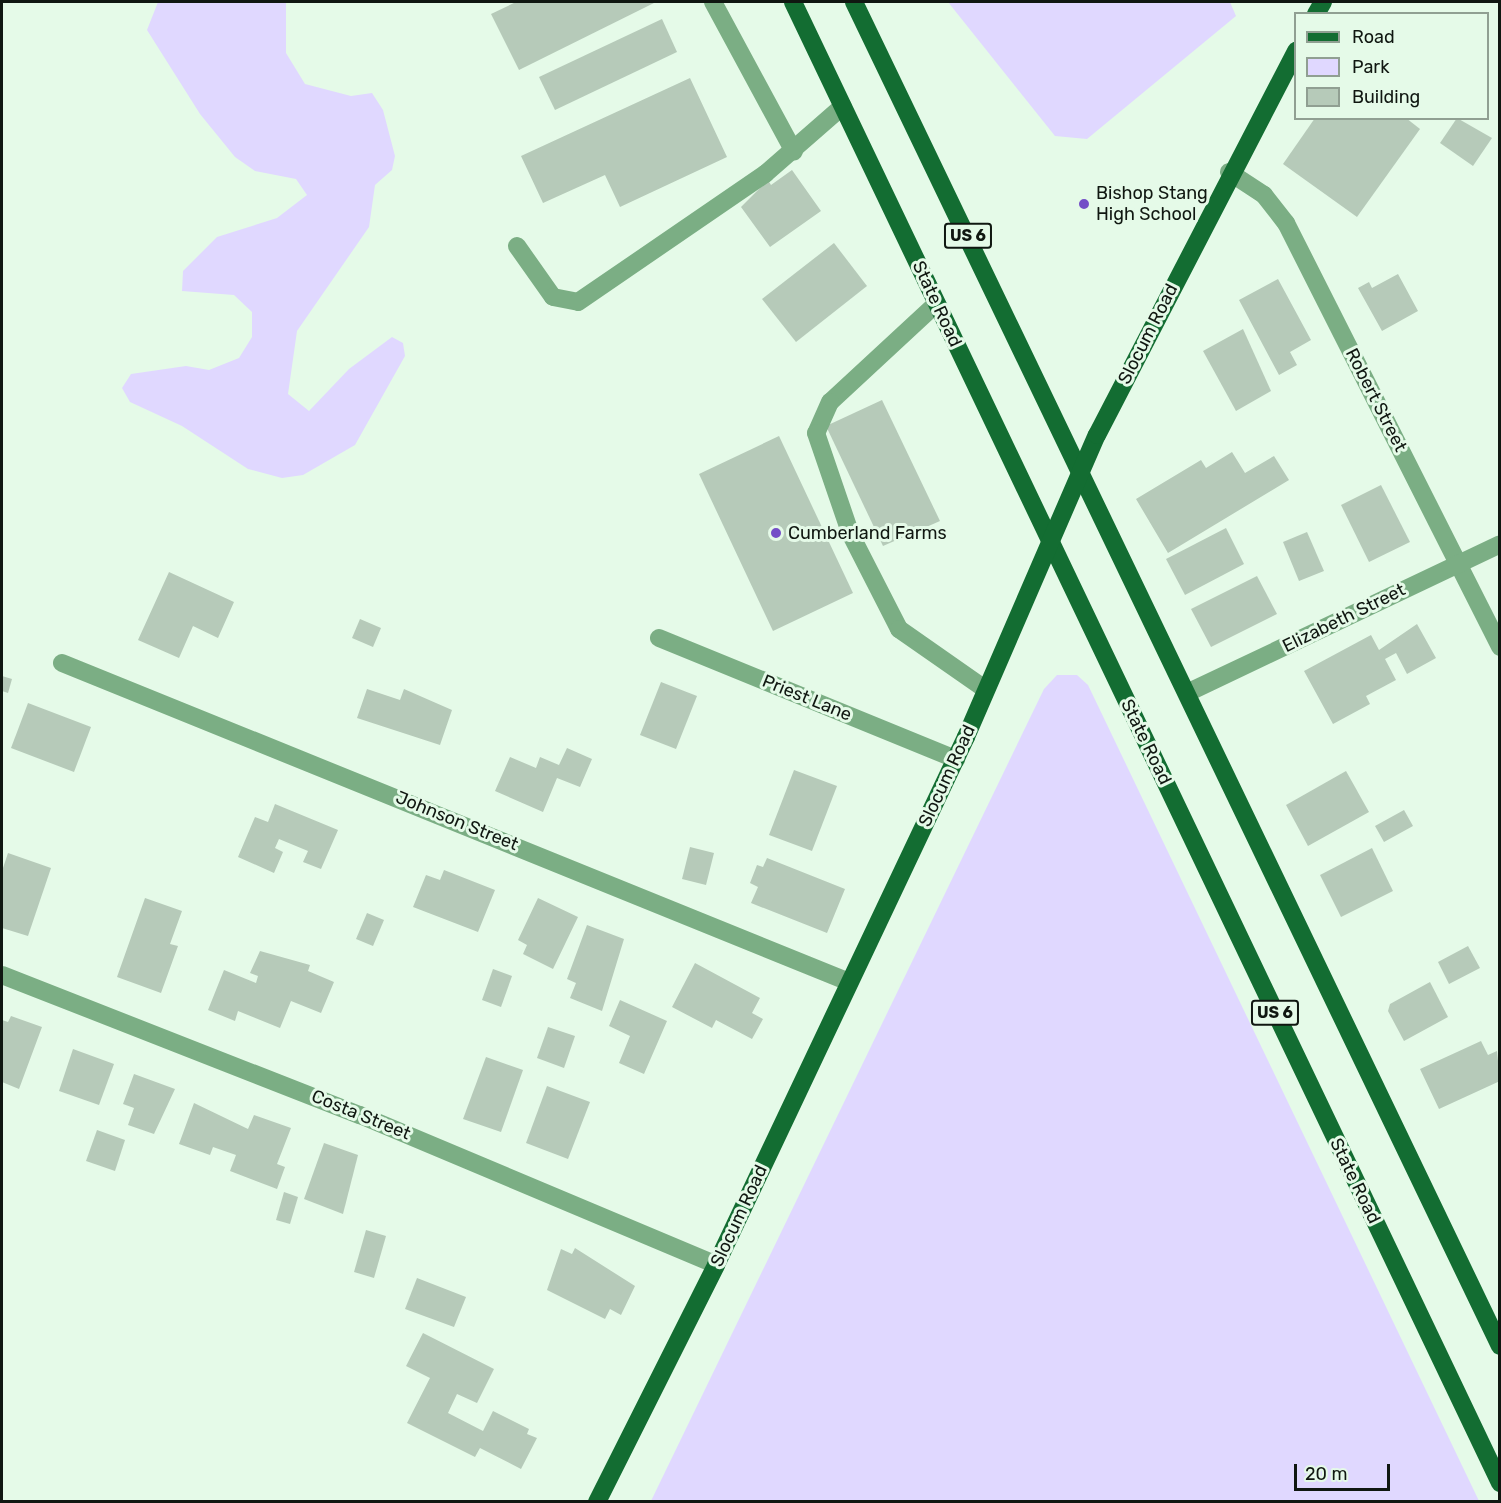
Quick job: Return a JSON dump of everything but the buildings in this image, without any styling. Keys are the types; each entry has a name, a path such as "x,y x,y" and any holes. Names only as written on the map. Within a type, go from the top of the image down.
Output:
{"main road":[{"name":"State Road","path":"793,2 1500,1483"},
{"name":"US 6","path":"854,2 1083,470 1500,1346"},
{"name":"Slocum Road","path":"597,1502 716,1265 956,759 1083,470 1229,172 1294,55"}],"street":[{"path":"713,2 794,152"},
{"path":"517,246 553,297 578,302 652,256 794,152 843,106"},
{"name":"Robert Street","path":"1229,172 1264,195 1286,223 1500,647"},
{"path":"936,304 830,402 816,433 851,535 899,629 985,689"},
{"name":"Elizabeth Street","path":"1189,693 1500,544"},
{"name":"Priest Lane","path":"658,638 956,759"},
{"name":"Johnson Street","path":"62,663 849,982"},
{"name":"Costa Street","path":"2,975 350,1111 716,1265"}],"green space":[{"path":"158,2 286,2 286,53 305,84 351,96 372,93 383,110 395,156 392,170 375,185 369,227 297,331 288,394 309,411 349,369 392,337 403,343 405,356 355,445 303,475 282,478 248,469 182,426 130,402 122,388 131,374 186,366 209,370 239,358 252,337 252,312 234,295 182,291 183,271 217,237 277,218 307,195 296,179 255,171 235,157 200,114 147,30"},
{"path":"948,2 1230,2 1236,16 1087,139 1055,136"},
{"path":"1057,675 1077,675 1088,685 1479,1501 651,1501 1044,689"}],"place":[{"name":"Bishop Stang High School","path":"1084,204"},
{"name":"Cumberland Farms","path":"776,533"}]}
